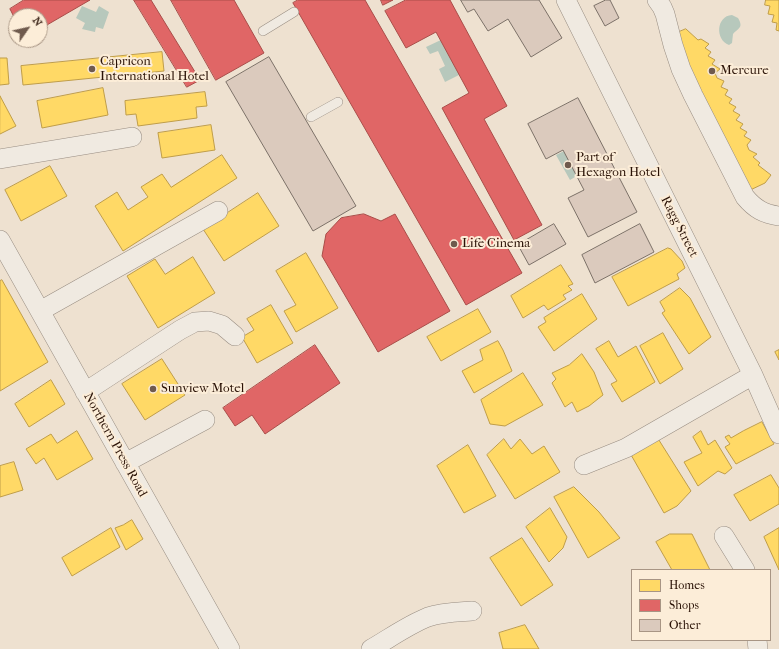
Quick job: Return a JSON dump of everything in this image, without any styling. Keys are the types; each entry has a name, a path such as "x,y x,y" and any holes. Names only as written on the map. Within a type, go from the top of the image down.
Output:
{"street":[{"name":"Ragg Street","path":"566,0 753,375 779,434"},
{"path":"664,5 673,45 681,69 746,197 751,204 759,210 771,215 779,216"},
{"path":"0,159 132,137"},
{"path":"40,311 218,211"},
{"name":"Northern Press Road","path":"0,240 230,649"},
{"path":"85,392 180,330 195,322 209,321 222,325 235,336"},
{"path":"584,465 626,448 753,375"},
{"path":"125,463 205,420"},
{"path":"724,536 745,569"},
{"path":"371,649 412,625 430,617 446,613 472,612"}],"lane":[{"path":"264,31 294,12"},
{"path":"311,117 338,102"}],"shaded area":[{"path":"82,6 96,12 99,6 109,12 103,29 96,27 95,32 82,29 85,23 76,18"},
{"path":"732,15 738,18 740,21 740,26 733,34 732,43 729,45 721,38 719,28 723,19"},
{"path":"443,39 461,74 445,82 439,69 445,66 438,51 430,54 426,47"},
{"name":"Part of Hexagon Hotel","path":"566,150 580,174 570,180 556,155"}],"building: Homes":[{"path":"766,0 779,0 779,31 776,30 777,23 772,22 774,15 768,14 770,6 765,5"},
{"path":"686,29 698,40 701,39 709,44 705,48 711,52 708,56 715,60 712,64 720,69 715,73 717,78 724,81 721,87 728,90 725,95 732,99 729,103 736,107 733,111 740,115 736,120 743,124 740,128 747,132 744,136 751,140 747,145 749,150 757,154 753,157 760,163 758,165 771,175 765,183 746,192 672,35"},
{"name":"Capricon International Hotel","path":"162,52 164,71 23,85 21,66"},
{"path":"0,58 7,58 9,84 0,85"},
{"path":"103,88 108,115 42,128 37,101"},
{"path":"205,92 207,106 196,107 197,118 138,126 136,114 126,115 125,101"},
{"path":"0,96 16,126 0,134"},
{"path":"211,125 215,150 162,158 158,133"},
{"path":"222,155 237,178 123,251 95,206 117,192 128,210 148,197 141,187 162,174 171,187"},
{"path":"50,166 67,196 21,221 5,190"},
{"path":"258,193 279,226 224,261 203,229"},
{"path":"668,248 671,249 682,261 685,268 677,274 679,279 628,306 612,277"},
{"path":"306,253 338,308 296,332 284,311 296,305 276,271"},
{"path":"193,257 215,293 158,328 127,276 155,259 165,274"},
{"path":"561,265 573,284 568,286 572,290 563,295 566,299 548,310 544,305 523,318 511,296"},
{"path":"2,280 48,362 0,391 0,281"},
{"path":"680,288 690,298 711,337 689,354 662,313 665,311 660,302"},
{"path":"582,294 597,319 554,351 538,327 546,322 544,318"},
{"path":"271,305 293,343 257,363 242,337 254,330 247,319"},
{"path":"478,309 491,332 441,361 427,337"},
{"path":"663,333 683,369 660,384 640,346"},
{"path":"498,341 512,371 474,393 462,371 483,360 480,350"},
{"path":"609,341 618,357 636,346 655,382 622,402 611,384 617,381 596,349"},
{"path":"779,350 779,360 775,352"},
{"path":"582,354 594,372 603,395 589,406 577,412 572,402 565,407 552,383 556,379 552,373 569,365"},
{"name":"Sunview Motel","path":"162,359 185,395 145,420 122,384"},
{"path":"523,373 543,405 505,426 490,424 481,400"},
{"path":"51,380 65,404 29,427 15,404"},
{"path":"762,422 774,444 736,464 725,447 730,444 725,437 729,435 731,438"},
{"path":"77,431 93,459 57,480 44,458 36,464 26,449 51,434 57,443"},
{"path":"701,431 708,445 715,440 732,468 725,474 718,471 698,486 684,462 702,453 693,437"},
{"path":"657,437 691,491 677,506 664,513 630,453"},
{"path":"504,439 511,449 520,439 532,454 544,446 560,472 515,499 487,455"},
{"path":"468,445 496,496 464,513 437,466"},
{"path":"14,462 23,490 0,497 0,466"},
{"path":"771,475 779,488 779,504 750,521 734,495"},
{"path":"574,487 599,512 620,538 588,558 554,497"},
{"path":"550,508 567,537 563,548 549,562 526,527"},
{"path":"132,520 143,539 126,550 115,528"},
{"path":"111,528 120,547 72,576 62,558"},
{"path":"779,528 779,570 764,537"},
{"path":"670,534 692,534 710,569 671,569 656,542"},
{"path":"522,538 553,585 521,606 490,558"},
{"path":"525,625 539,649 503,649 499,633"}],"building: Shops":[{"path":"24,0 90,0 48,24 48,8 12,8"},
{"path":"134,0 151,0 200,80 187,87"},
{"path":"171,0 234,0 264,53 216,80"},
{"path":"298,0 365,0 522,273 466,305 293,3"},
{"path":"381,0 393,0 383,5"},
{"path":"406,0 450,0 507,106 484,119 542,225 514,240 442,108 469,93 436,32 406,48 385,11"},
{"path":"364,214 381,221 395,214 450,311 378,352 322,256 326,234 341,218"},
{"path":"315,345 340,383 265,434 252,415 235,426 223,408"}],"building: Other":[{"path":"461,0 539,0 562,38 531,57 508,19 488,31 474,9 468,12"},
{"path":"606,0 610,0 619,18 605,26 594,6"},
{"path":"269,57 356,206 313,231 226,82"},
{"path":"578,98 637,212 588,237 568,198 584,190 563,150 546,159 528,124"},
{"path":"554,224 566,244 529,265 518,245"},
{"path":"640,224 654,252 595,283 582,255"}],"place":[{"name":"Capricon International Hotel","path":"92,69"},
{"name":"Mercure","path":"712,71"},
{"name":"Part of Hexagon Hotel","path":"568,165"},
{"name":"Life Cinema","path":"454,244"},
{"name":"Sunview Motel","path":"153,389"}]}
